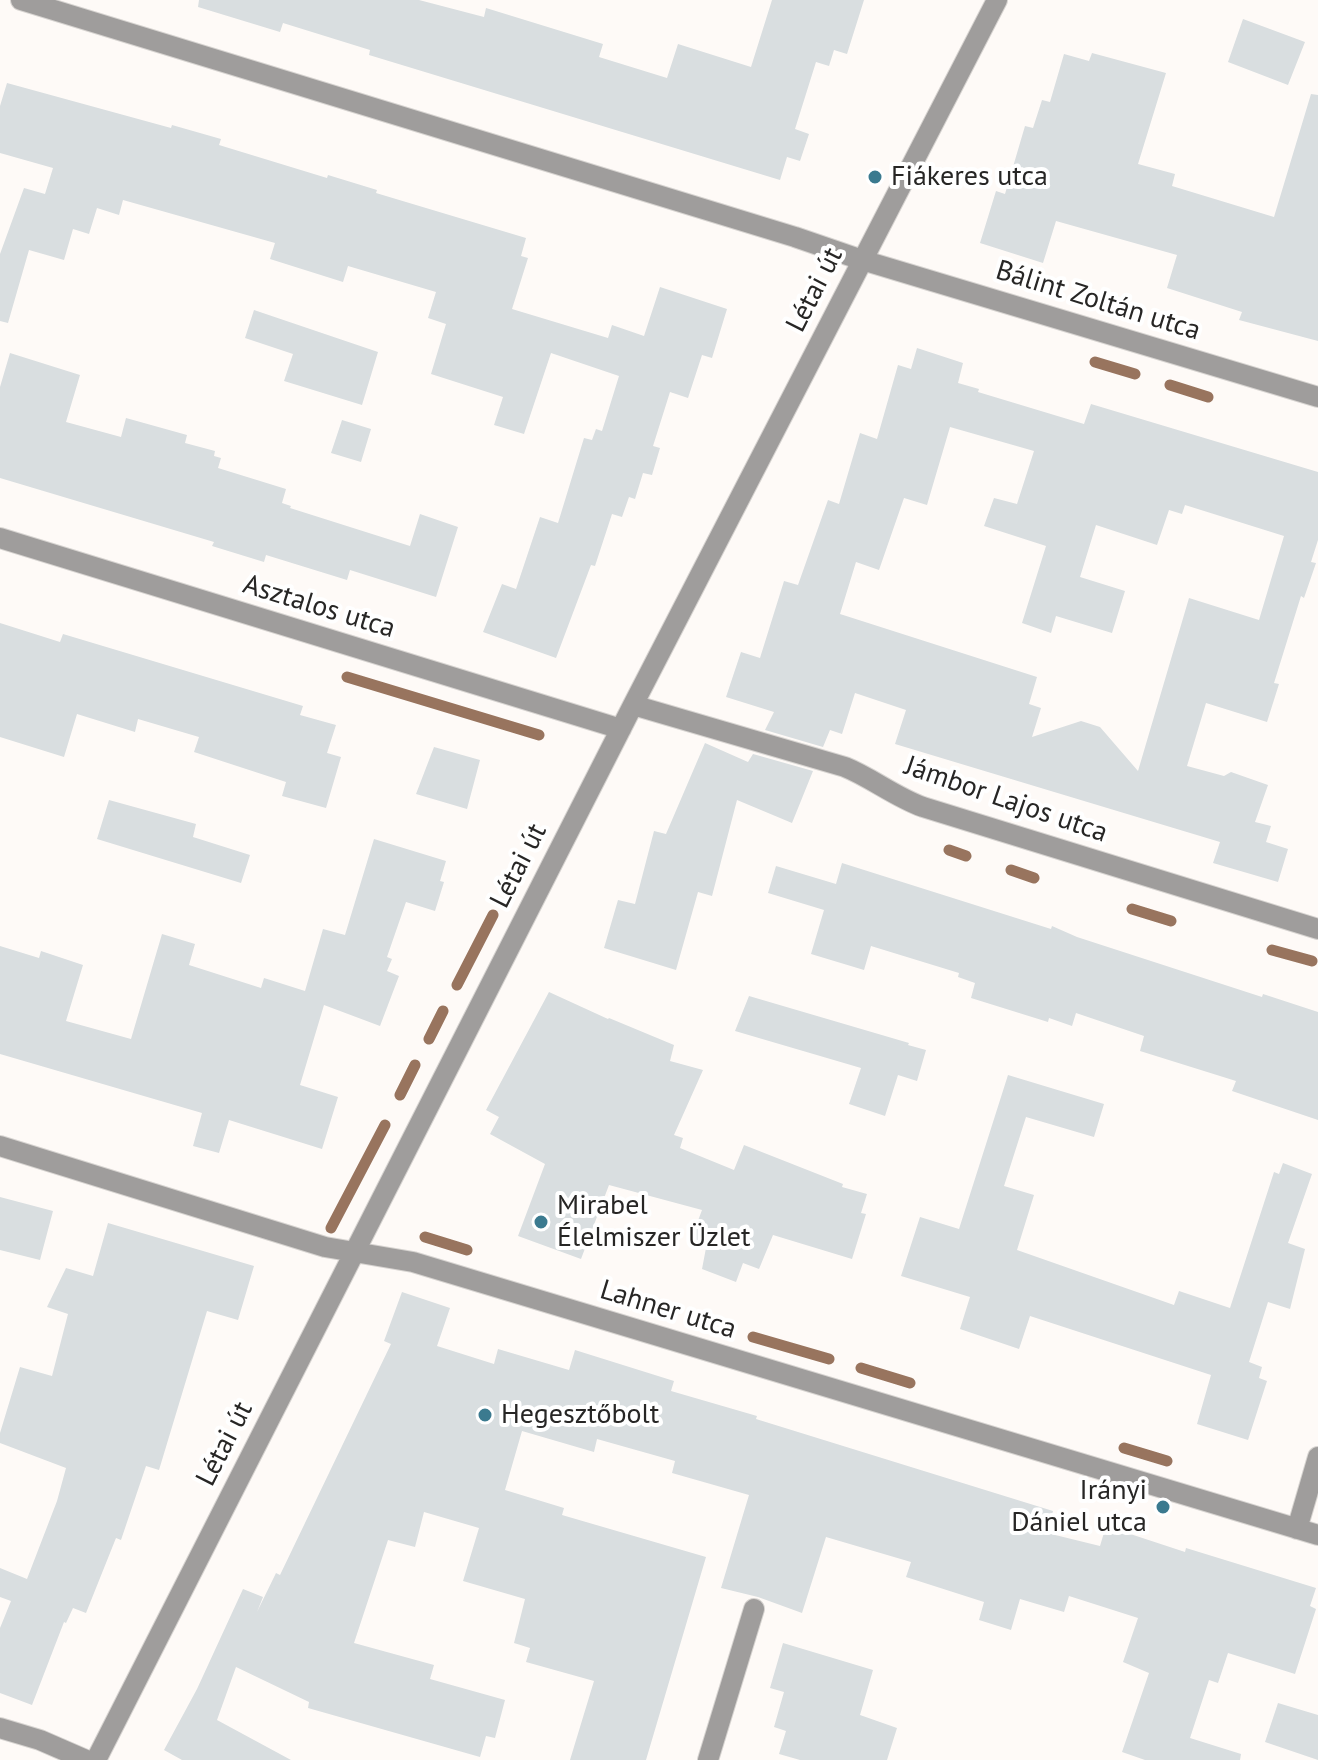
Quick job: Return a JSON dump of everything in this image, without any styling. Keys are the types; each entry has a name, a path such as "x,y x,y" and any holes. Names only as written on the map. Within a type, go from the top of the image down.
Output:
{"street":[{"path":"21,0 780,232 862,260"},
{"name":"Létai út","path":"96,1760 633,705 997,0"},
{"name":"Bálint Zoltán utca","path":"862,260 1318,397"},
{"name":"Asztalos utca","path":"0,538 621,729"},
{"name":"Jámbor Lajos utca","path":"633,705 845,767 861,773 888,792 923,807 1318,929"},
{"name":"Lahner utca","path":"0,1146 325,1247 413,1262 1318,1535"},
{"path":"1297,1529 1318,1457"},
{"path":"708,1760 754,1609"},
{"path":"0,1728 40,1740 86,1760"}],"building":[{"path":"199,0 419,0 484,17 486,8 603,44 599,57 667,78 678,44 751,67 772,0 864,0 847,54 834,50 829,66 816,62 795,129 809,134 800,161 787,157 780,180 369,55 370,50 283,23 280,32 198,7"},
{"path":"1243,19 1305,42 1288,85 1228,62"},
{"path":"1092,53 1166,73 1138,164 1175,174 1172,186 1274,217 1311,94 1318,95 1318,341 1239,320 1242,312 1167,288 1177,255 1056,221 1043,263 980,243 996,191 1005,194 1025,126 1033,128 1042,100 1050,102 1064,54 1089,61"},
{"path":"7,83 221,139 219,145 327,178 328,175 377,190 376,193 526,238 521,256 528,258 512,309 608,338 612,325 644,336 660,287 727,309 712,358 702,355 688,398 670,392 653,446 660,448 652,475 643,473 635,499 629,497 622,517 612,514 595,566 591,565 556,658 483,632 502,584 516,589 540,517 558,523 584,438 592,440 596,429 602,431 619,376 551,353 524,434 494,425 503,397 431,374 446,324 428,318 436,292 348,266 343,282 270,259 275,243 123,200 119,215 97,208 89,234 73,229 64,260 29,250 8,323 0,321 0,254 24,188 45,194 53,168 0,153 0,106"},
{"path":"254,310 378,352 362,405 284,381 293,354 245,338"},
{"path":"917,348 963,363 958,383 979,389 978,392 1084,424 1091,404 1318,472 1318,540 1311,562 1316,563 1304,598 1301,596 1274,683 1279,684 1267,722 1206,703 1187,766 1224,776 1231,772 1268,785 1255,822 1271,826 1266,842 1288,849 1278,882 1213,863 1220,842 895,744 906,710 855,693 842,734 830,730 823,747 765,730 774,712 726,697 741,652 760,658 784,581 798,585 828,500 839,504 860,433 877,439 898,365 911,369","holes":["950,427 1034,451 1017,504 994,498 984,526 1046,546 1022,623 1051,633 1056,616 1112,633 1125,591 1080,577 1096,525 1157,545 1169,510 1182,514 1185,505 1284,536 1259,620 1189,598 1138,771 1100,727 1081,721 1032,737 1041,708 1029,704 1037,677 840,614 856,562 879,570 904,498 927,505"]},
{"path":"10,353 80,375 66,422 121,437 126,418 187,435 185,443 215,451 214,456 221,458 218,468 286,489 282,503 290,508 410,546 420,514 458,527 436,597 350,570 347,580 266,555 264,562 212,546 214,542 0,478 0,387"},
{"path":"342,420 371,429 361,462 331,453"},
{"path":"0,623 60,642 63,634 303,706 300,715 336,725 327,753 341,757 326,808 282,796 286,782 194,752 199,737 138,719 135,732 77,714 64,757 0,737"},
{"path":"705,743 748,762 753,754 813,771 792,823 737,800 712,896 698,892 676,970 604,948 618,900 635,904 654,831 666,834"},
{"path":"434,747 480,760 467,809 416,794"},
{"path":"109,800 196,824 193,837 250,855 241,883 97,839"},
{"path":"374,839 446,861 440,881 444,882 435,911 406,902 387,957 392,959 387,971 399,976 380,1026 324,1005 300,1085 338,1097 322,1149 229,1120 219,1153 193,1146 202,1113 0,1054 0,946 39,958 41,951 83,965 66,1021 131,1039 162,934 195,944 189,965 261,988 264,978 305,991 323,929 345,935"},
{"path":"842,863 1051,929 1052,926 1077,937 1262,997 1263,994 1318,1012 1318,1120 1232,1091 1236,1081 1140,1051 1144,1036 1076,1013 1072,1026 1049,1018 1048,1022 971,998 975,983 958,977 959,973 871,946 864,970 811,954 824,910 768,893 776,866 836,884"},
{"path":"549,992 674,1045 670,1061 703,1070 674,1135 683,1138 680,1148 734,1170 744,1145 843,1184 842,1187 867,1194 861,1213 866,1214 852,1259 773,1235 759,1269 743,1263 736,1282 702,1269 706,1248 690,1242 702,1210 609,1185 581,1259 518,1236 545,1164 490,1134 499,1117 486,1110"},
{"path":"749,996 926,1050 917,1081 898,1075 885,1116 849,1104 861,1068 735,1031"},
{"path":"1008,1075 1104,1104 1094,1137 1026,1117 1004,1186 1034,1195 1017,1250 1174,1305 1179,1291 1230,1308 1274,1172 1279,1174 1283,1163 1312,1174 1288,1243 1305,1249 1290,1309 1268,1302 1249,1362 1262,1367 1259,1378 1267,1381 1248,1440 1197,1424 1211,1375 1030,1316 1019,1349 960,1329 970,1297 901,1276 920,1217 959,1229"},
{"path":"0,1197 53,1211 40,1260 0,1250"},
{"path":"108,1223 254,1266 238,1320 207,1311 159,1470 146,1466 121,1540 116,1538 86,1613 73,1608 64,1622 32,1705 0,1693 0,1628 11,1601 0,1597 0,1568 27,1579 57,1501 66,1468 0,1443 0,1433 20,1367 52,1376 68,1314 47,1307 66,1268 93,1276"},
{"path":"402,1292 450,1308 437,1346 494,1364 498,1349 569,1370 575,1350 674,1381 671,1391 1053,1511 1047,1533 1100,1546 1106,1526 1185,1552 1186,1548 1316,1588 1310,1606 1316,1609 1295,1674 1228,1653 1218,1683 1209,1680 1190,1738 1241,1754 1240,1760 1145,1760 1122,1752 1149,1673 1123,1662 1138,1618 1069,1596 1064,1612 1020,1599 1011,1630 979,1620 984,1602 906,1577 911,1562 826,1537 802,1613 721,1588 749,1495 672,1473 675,1461 597,1439 594,1452 522,1431 505,1490 564,1508 562,1515 706,1557 646,1760 570,1760 594,1681 526,1662 530,1648 514,1643 525,1599 463,1581 479,1528 424,1512 415,1547 388,1540 354,1643 434,1665 430,1679 505,1700 495,1738 486,1736 480,1757 308,1708 309,1702 236,1667 217,1720 291,1760 182,1760 164,1750 197,1689 243,1589 263,1597 257,1612 276,1573 280,1575 391,1344 384,1341"},
{"path":"783,1643 873,1670 860,1715 897,1728 887,1760 800,1760 779,1754 786,1731 774,1727 784,1692 770,1688"},
{"path":"1278,1703 1318,1715 1318,1760 1265,1742"}],"waterway":[{"path":"1095,362 1135,374"},
{"path":"1170,385 1208,397"},
{"path":"347,677 539,735"},
{"path":"949,850 966,856"},
{"path":"1011,870 1034,878"},
{"path":"1132,909 1171,921"},
{"path":"457,985 493,915"},
{"path":"1272,950 1312,961"},
{"path":"429,1039 443,1011"},
{"path":"400,1095 415,1065"},
{"path":"331,1228 385,1125"},
{"path":"425,1237 467,1250"},
{"path":"753,1337 829,1359"},
{"path":"861,1368 910,1383"},
{"path":"1124,1448 1167,1461"}],"place":[{"name":"Fiákeres utca","path":"875,177"},
{"name":"Mirabel Élelmiszer Üzlet","path":"541,1222"},
{"name":"Hegesztőbolt","path":"485,1415"},
{"name":"Irányi Dániel utca","path":"1163,1507"}]}
